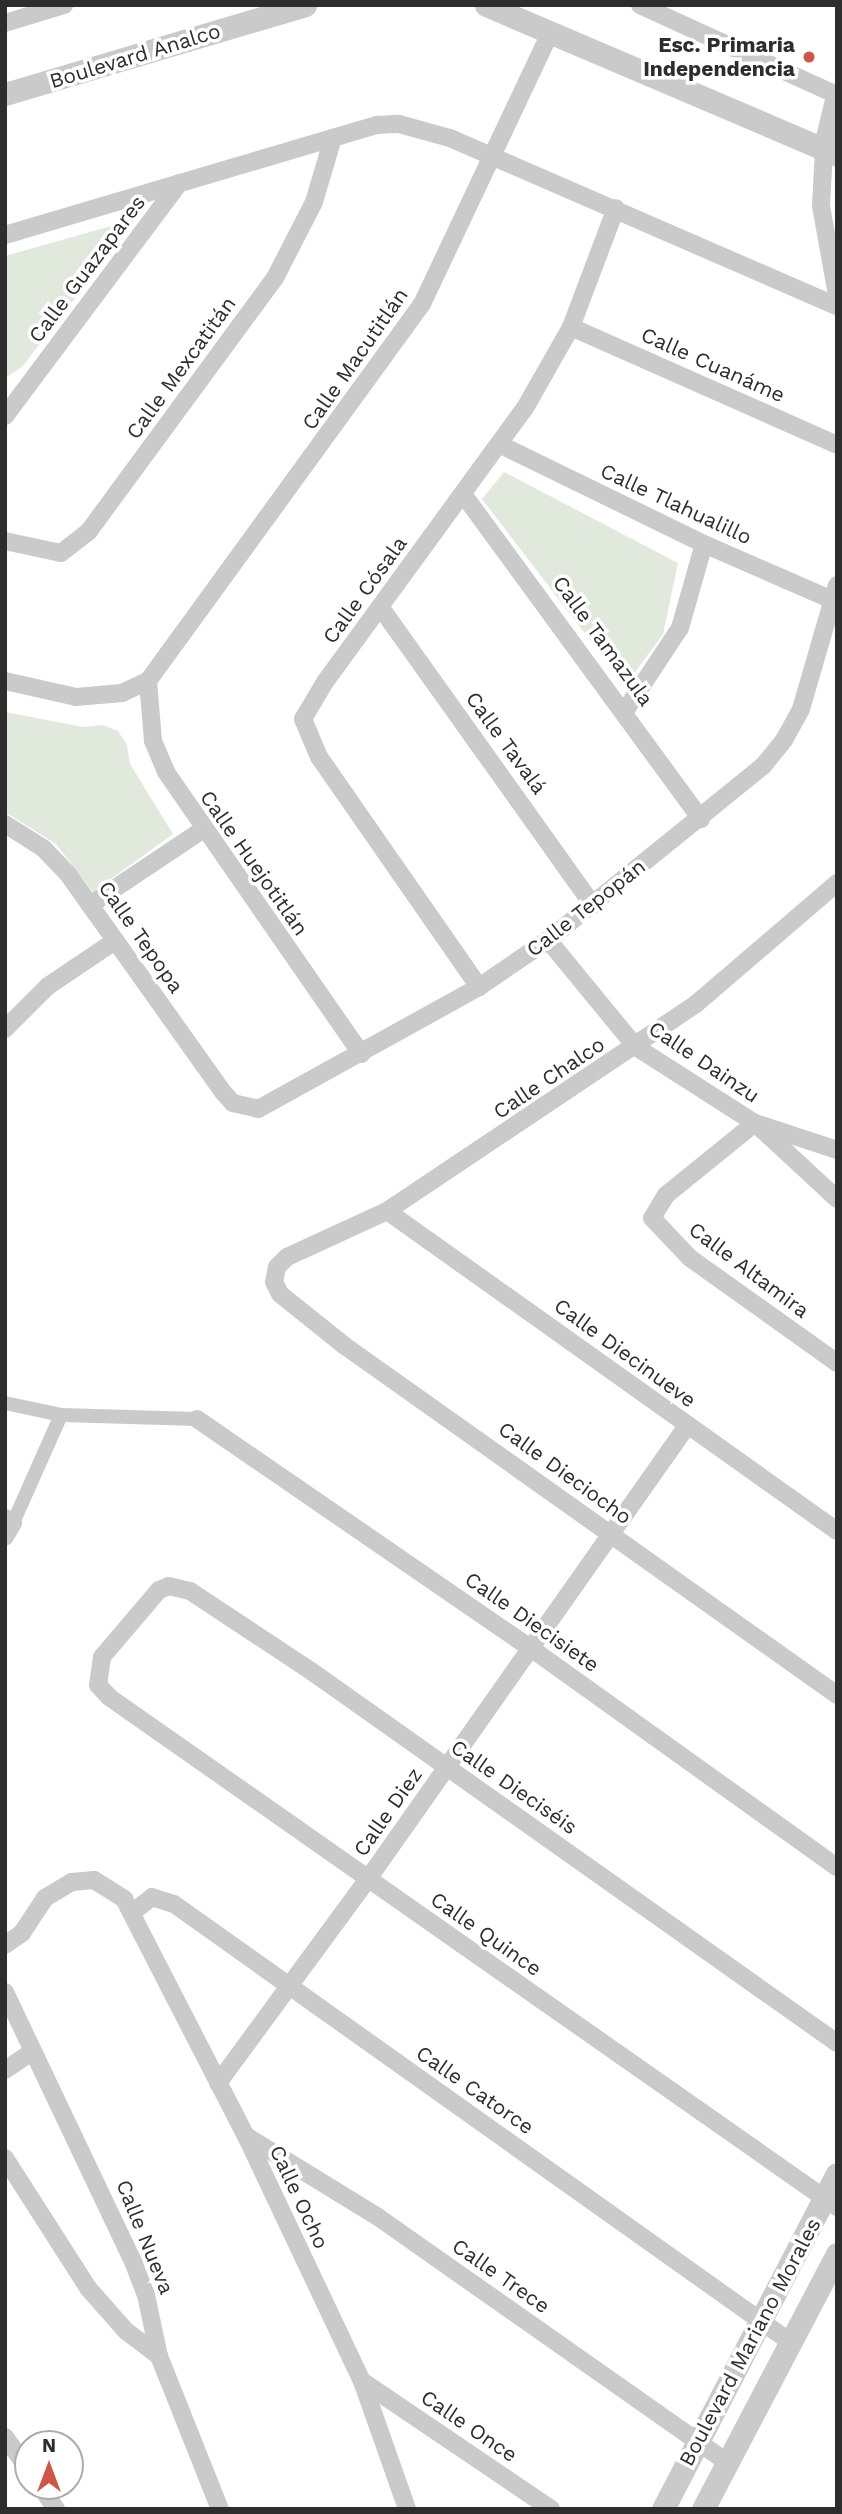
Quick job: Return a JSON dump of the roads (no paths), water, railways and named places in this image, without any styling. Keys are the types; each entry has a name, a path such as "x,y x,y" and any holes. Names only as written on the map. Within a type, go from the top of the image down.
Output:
{"street":[{"path":"5,23 64,5"},
{"name":"Boulevard Analco","path":"5,94 304,5"},
{"path":"486,5 830,152"},
{"path":"640,5 835,95 830,152 821,206 837,295"},
{"name":"Calle Macutitlán","path":"148,681 422,304 489,154 550,33"},
{"path":"5,235 333,138 399,124 420,126 489,154 837,306"},
{"name":"Calle Mexcatitán","path":"5,541 61,553 89,531 276,276 314,202 333,138"},
{"name":"Calle Guazapares","path":"8,406 179,183"},
{"name":"Calle Cósala","path":"479,987 308,738 303,719 310,704 501,445 571,327 616,208"},
{"name":"Calle Cuanáme","path":"571,327 837,445"},
{"name":"Calle Tlahualillo","path":"501,445 704,544 836,596"},
{"name":"Calle Tamazula","path":"463,494 625,711 701,819"},
{"path":"625,711 680,628 704,544"},
{"name":"Calle Tepopán","path":"223,1093 233,1103 258,1109 479,987 548,940 701,819 763,766 784,740 801,709 836,596"},
{"name":"Calle Tavalá","path":"381,608 593,905"},
{"path":"5,681 76,697 122,693 148,681"},
{"name":"Calle Huejotitlán","path":"148,681 153,741 166,772 202,830 361,1054"},
{"name":"Calle Tepopa","path":"5,824 43,848 90,905 223,1093"},
{"path":"90,905 202,830"},
{"name":"Calle Chalco","path":"274,1282 277,1268 287,1257 387,1211 636,1047 696,1004 837,883"},
{"name":"Calle Dainzu","path":"548,940 636,1047 755,1123 837,1150"},
{"path":"7,1019 48,986 116,941"},
{"path":"755,1123 837,1199"},
{"name":"Calle Altamira","path":"755,1123 666,1195 652,1218 690,1258 837,1363"},
{"name":"Calle Diecinueve","path":"387,1211 837,1531"},
{"name":"Calle Dieciocho","path":"274,1282 280,1294 316,1324 837,1695"},
{"path":"5,1403 61,1415 197,1419"},
{"path":"8,1526 61,1415"},
{"name":"Calle Diecisiete","path":"197,1419 533,1649 837,1867"},
{"name":"Calle Diez","path":"218,2083 368,1880 533,1649 687,1426"},
{"name":"Calle Dieciséis","path":"159,1590 180,1587 206,1600 837,2043"},
{"name":"Calle Quince","path":"159,1590 102,1657 98,1685 109,1698 831,2203"},
{"name":"Calle Ocho","path":"5,1945 22,1933 44,1898 72,1882 107,1885 133,1912 246,2136 362,2381 407,2509"},
{"name":"Calle Catorce","path":"133,1912 147,1899 166,1899 789,2341"},
{"name":"Calle Nueva","path":"5,1992 134,2264 146,2295 159,2356 220,2509"},
{"path":"5,2070 32,2052"},
{"name":"Calle Trece","path":"246,2136 378,2217 726,2462"},
{"path":"5,2158 88,2288 126,2332 159,2356"},
{"name":"Boulevard Mariano Morales","path":"663,2509 696,2441 831,2203 837,2175"},
{"name":"Boulevard Mariano Morales","path":"703,2509 837,2254"},
{"name":"Calle Once","path":"362,2381 551,2509"}],"place":[{"name":"Esc. Primaria Independencia","path":"809,57"}]}
